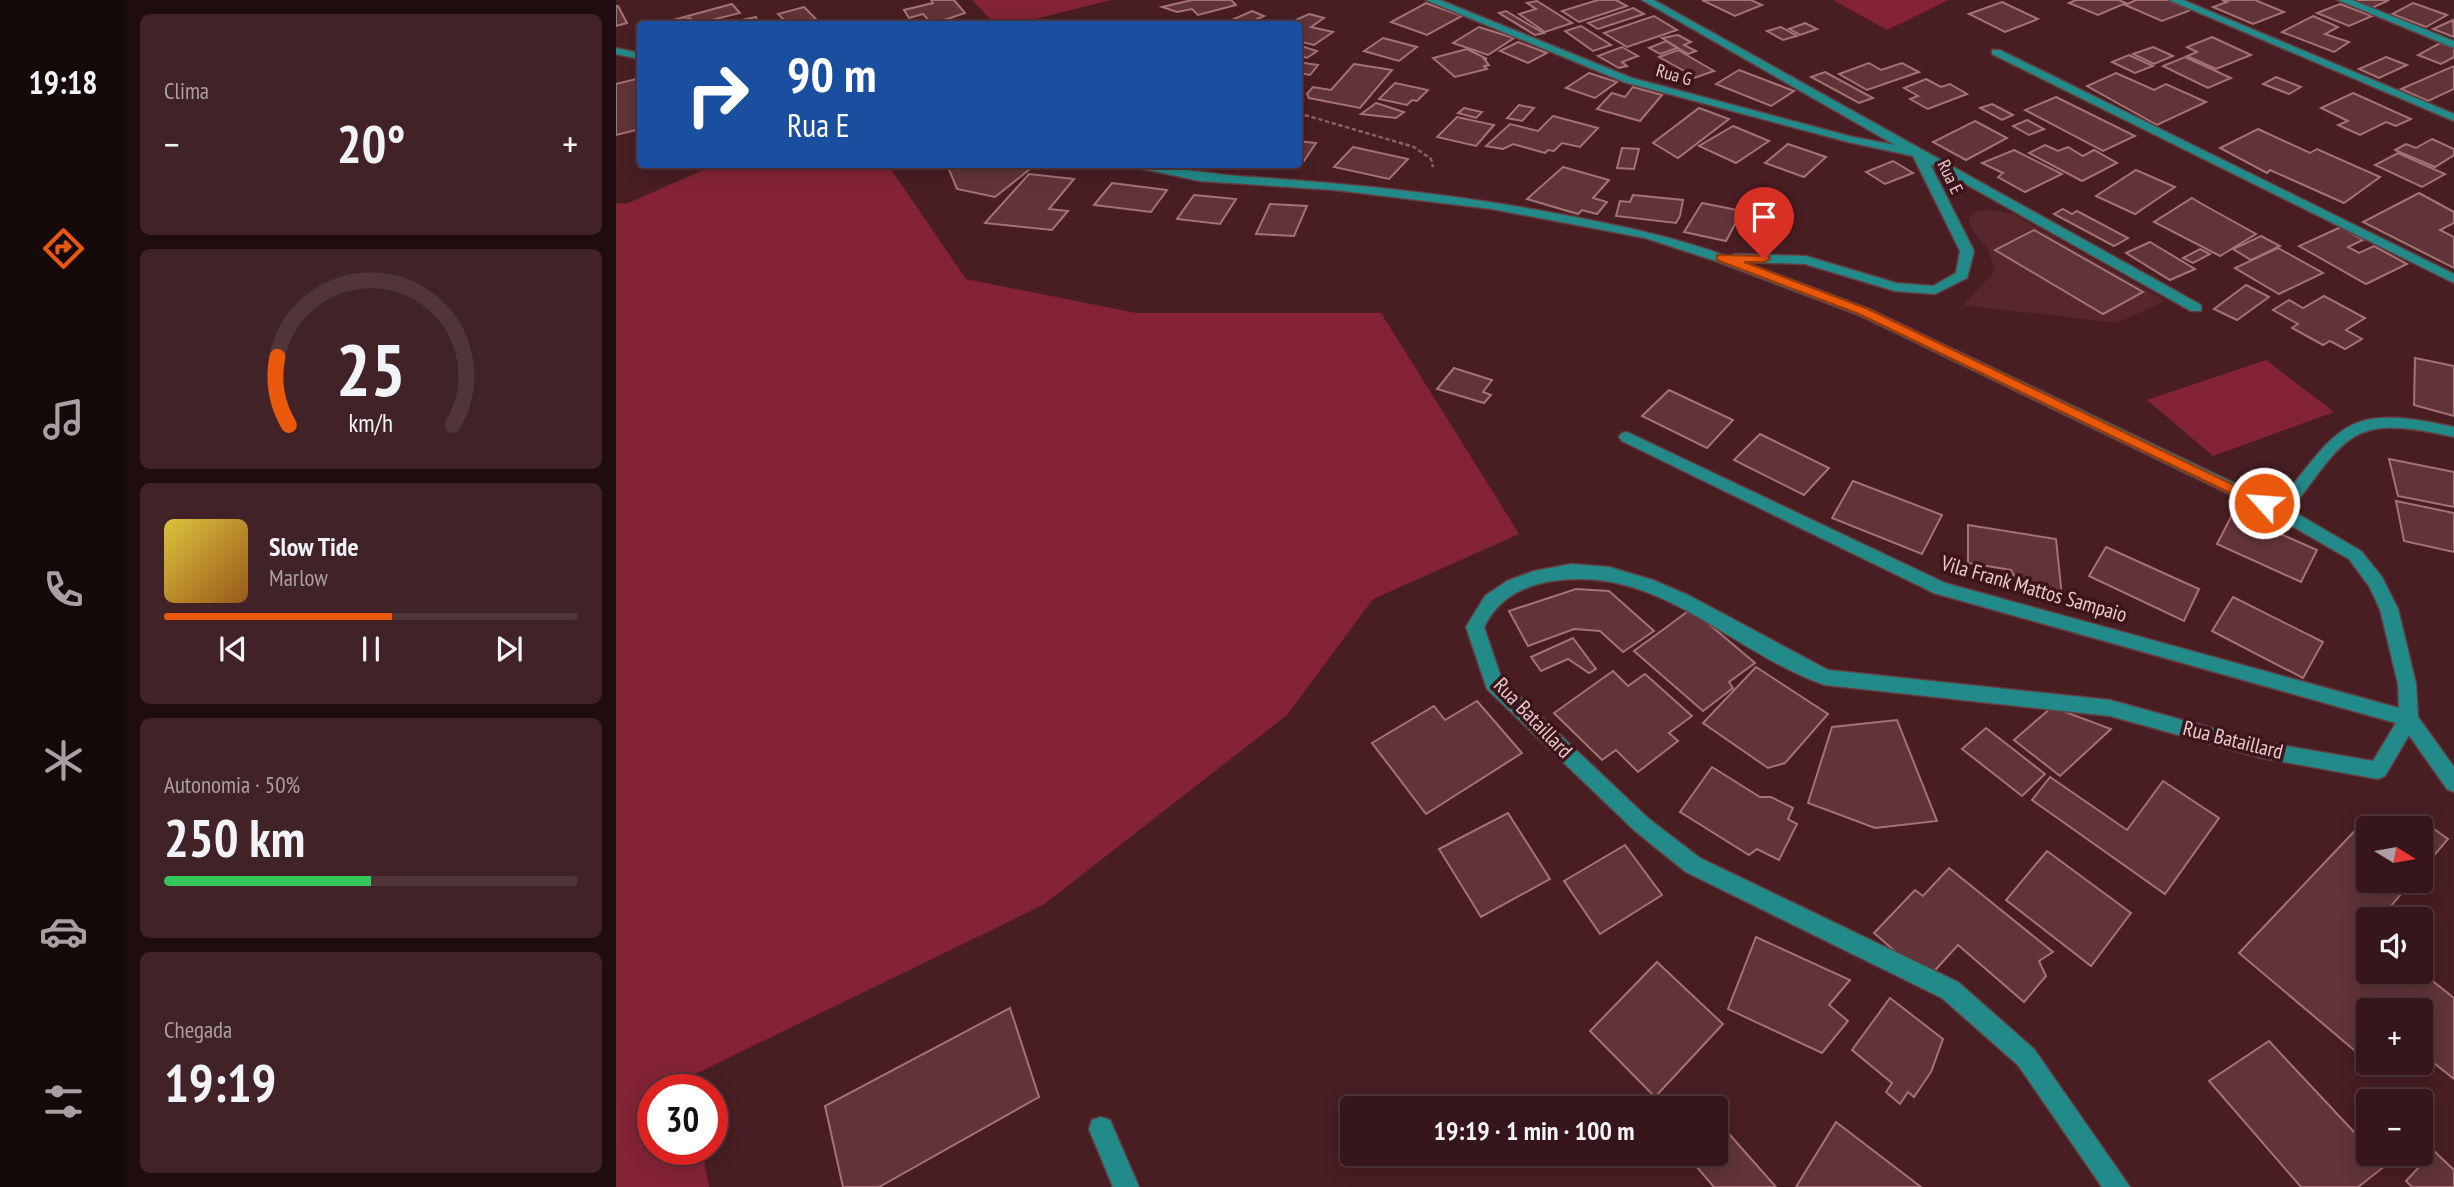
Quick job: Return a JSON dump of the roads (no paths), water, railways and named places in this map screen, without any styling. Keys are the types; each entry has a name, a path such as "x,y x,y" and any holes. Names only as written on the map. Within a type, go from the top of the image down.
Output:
{"street":[{"name":"Rua G","path":"1431,0 1628,80 1852,140 1918,153"},
{"name":"Rua E","path":"1647,0 1918,153 1967,251 1962,275 1935,290 1895,287 1806,260 1721,257"},
{"path":"2174,0 2454,118"},
{"path":"2343,0 2454,45"},
{"path":"616,51 637,55"},
{"path":"1996,52 2454,279"},
{"path":"1918,153 2196,308"},
{"path":"1149,168 1200,177 1335,186 1492,205 1648,235 1721,257 1864,312 2281,512 2355,555 2376,582 2389,609 2407,684 2409,719 2454,783"},
{"path":"2281,512 2343,434 2370,425 2406,421 2454,432"},
{"name":"Vila Frank Mattos Sampaio","path":"1627,438 1940,588 2409,719"},
{"name":"Rua Bataillard","path":"2117,1187 2026,1057 1950,990 1693,865 1642,825 1494,684 1475,627 1487,602 1508,587 1558,570 1608,571 1659,588 1788,661 1825,677 2110,708 2262,750 2378,770 2409,719"},
{"path":"1101,1129 1126,1187"}]}
